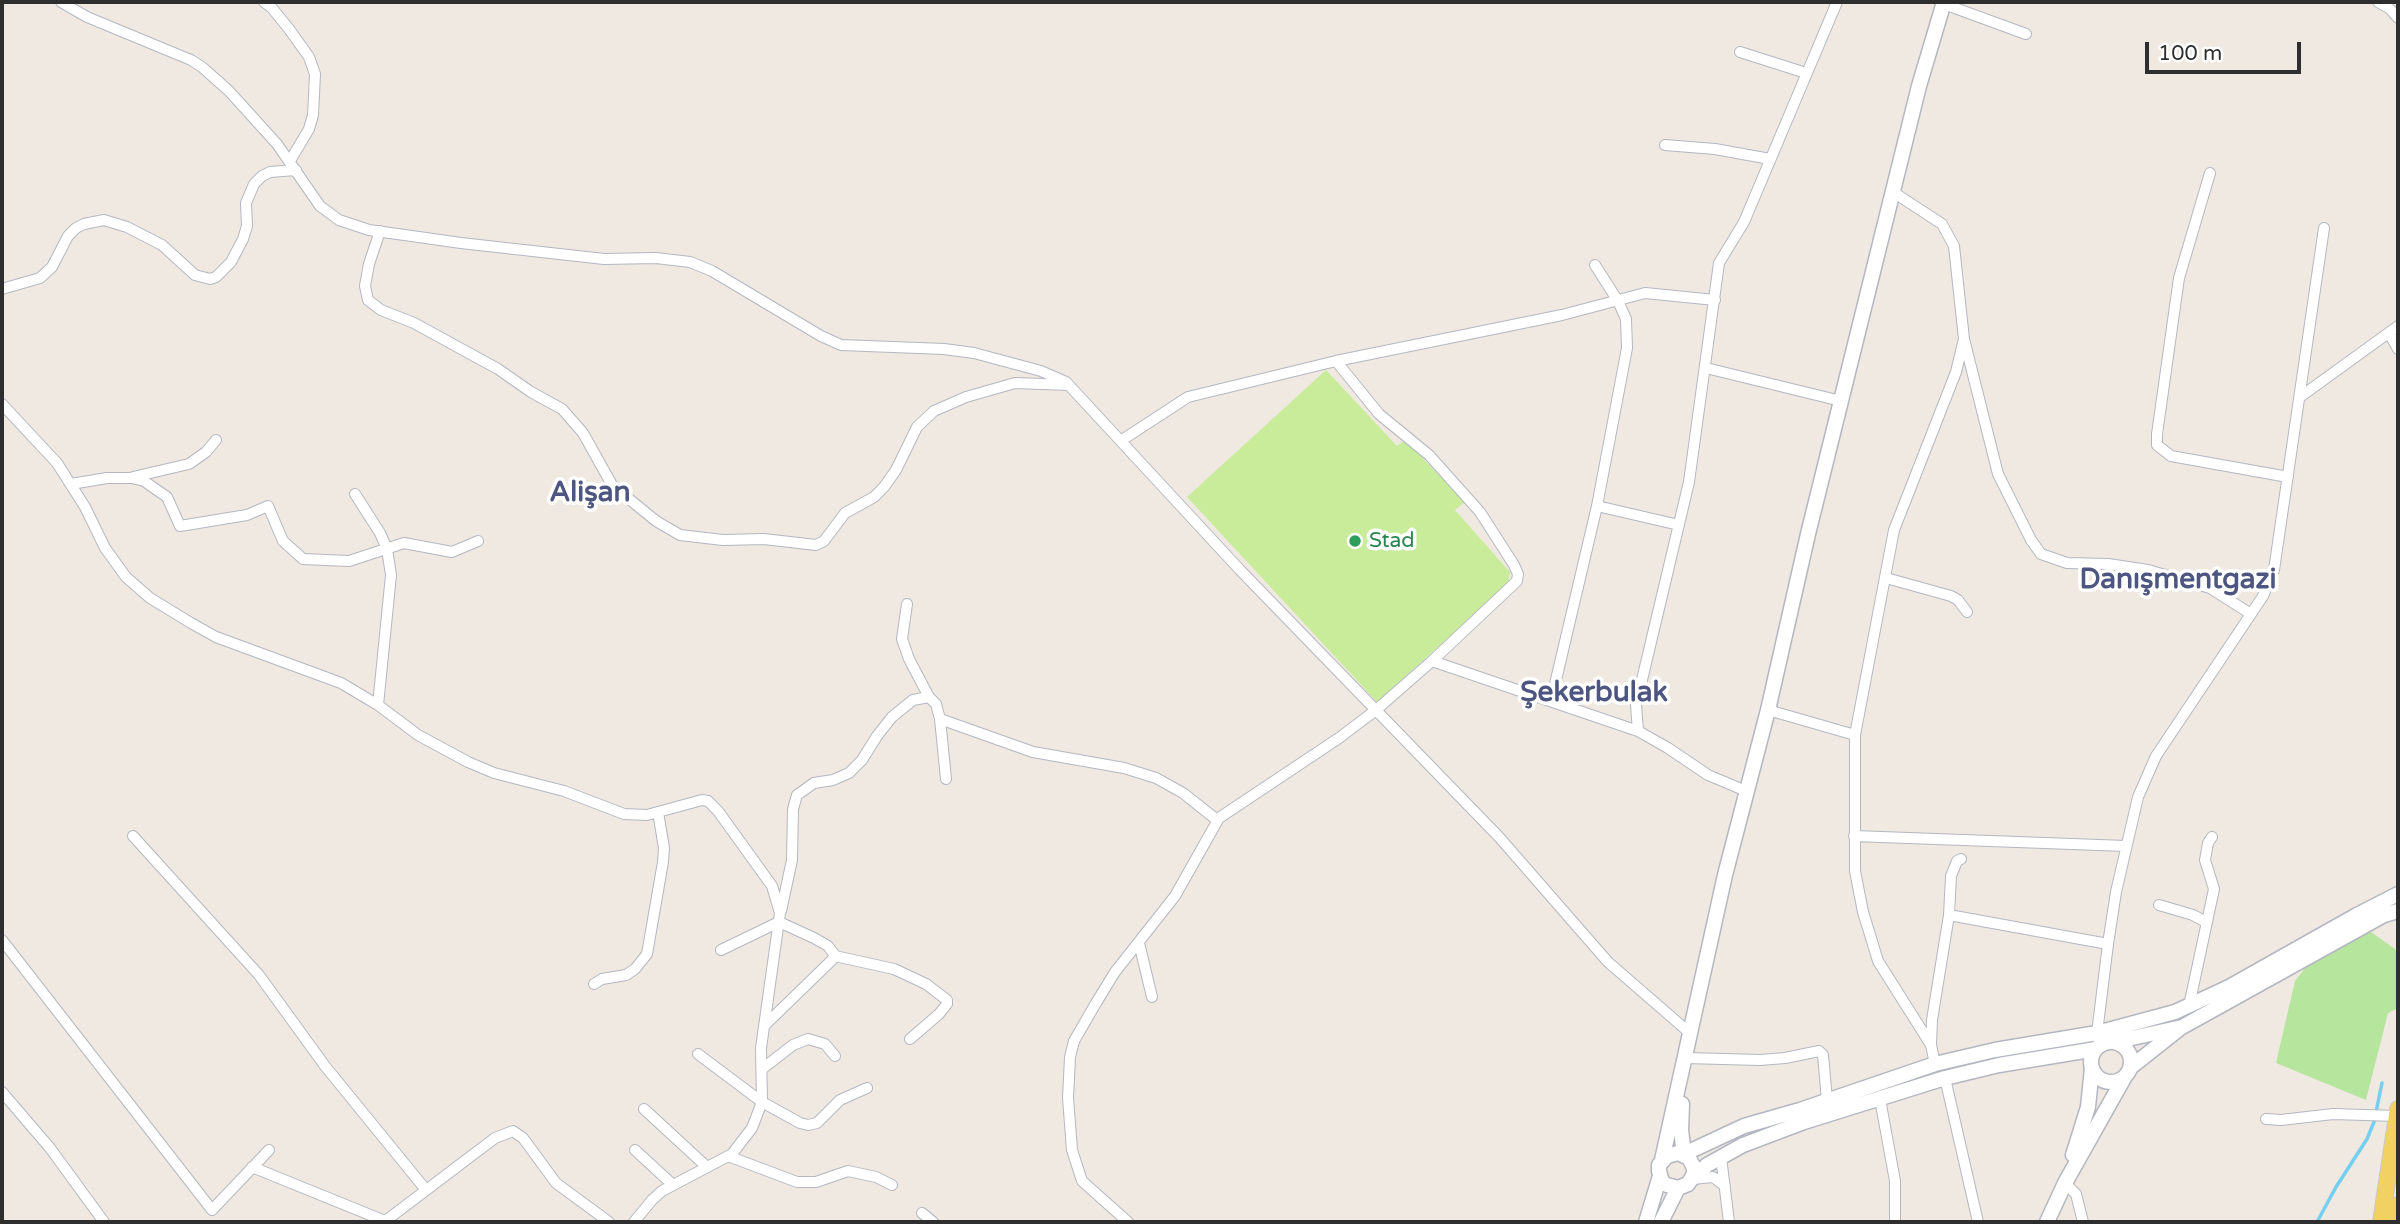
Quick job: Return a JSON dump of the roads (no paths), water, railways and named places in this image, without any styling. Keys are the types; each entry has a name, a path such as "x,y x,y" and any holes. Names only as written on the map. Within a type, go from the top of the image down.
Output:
{"main road":[{"path":"1646,1222 1660,1176 1659,1165 1685,1064 1725,875 1768,710 1919,86 1944,3"},
{"path":"2398,894 2229,988 2102,1042 2091,1061 2094,1074 2111,1083 2182,1027 2384,915 2398,911"},
{"path":"1660,1176 1667,1185 1683,1187 1707,1165 1769,1134 1880,1098 1999,1065 2182,1027"},
{"path":"1662,1160 1672,1153 1684,1154 1744,1126 1935,1064 1995,1049 2102,1042 2121,1044 2130,1054 2127,1073 2065,1183 2047,1222"},
{"path":"1685,1064 1681,1130 1684,1154 1692,1163 1692,1179"},
{"path":"2065,1183 2088,1107 2092,1068"},
{"path":"2381,1222 2398,1113"},
{"path":"1661,1222 1678,1188"},
{"path":"2396,1222 2398,1205"}],"street":[{"path":"61,2 87,17 202,67 229,91 293,166 320,206 355,226 380,232 596,258 656,258 690,262 712,271 821,337 841,345 944,349 974,353 1057,377 1069,385 1122,440 1240,569 1499,837 1608,962 1691,1034"},
{"path":"264,2 278,14 309,57 315,74 313,116 293,166"},
{"path":"1638,731 1638,690 1689,482 1719,263 1744,222 1837,2"},
{"path":"2378,2 2389,8 2398,18"},
{"path":"1944,3 2026,34"},
{"path":"1740,52 1806,73"},
{"path":"1665,145 1715,149 1770,159"},
{"path":"2,289 40,278 52,267 68,236 76,228 104,220 127,227 162,245 195,275 202,278 216,277 231,261 243,239 247,226 246,203 254,184 270,172 293,166"},
{"path":"2210,173 2179,278 2157,445 2171,456 2288,477"},
{"path":"1893,192 1942,224 1954,246 1964,339 1998,474 2031,540 2041,554 2067,563 2108,564 2148,570 2210,588 2251,614"},
{"path":"2102,1042 2108,944 2138,797 2156,756 2263,596 2274,570 2324,228"},
{"path":"380,232 365,286 368,300 382,310 414,323 498,369 531,392 562,408 583,433 612,485 656,521 680,535 723,540 764,539 816,545 824,541 845,513 873,497 884,486 896,470 922,420 934,411 965,397 1015,383 1069,385"},
{"path":"1551,701 1597,506 1627,348 1626,319 1618,300 1595,265"},
{"path":"1122,440 1188,397 1336,361 1562,315 1645,293 1715,300"},
{"path":"2300,397 2398,326"},
{"path":"2389,333 2398,349"},
{"path":"1931,1045 1878,961 1863,912 1855,871 1855,735 1894,530 1956,372 1964,339"},
{"path":"1128,1222 1082,1181 1073,1150 1068,1077 1074,1041 1115,972 1139,943 1151,923 1175,896 1217,820 1225,812 1339,738 1376,710 1511,590 1517,581 1518,574 1480,512 1429,454 1379,414 1336,361"},
{"path":"1706,368 1841,401"},
{"path":"2,404 49,454 71,484 114,564 135,587 216,637 329,678 378,705 418,735 484,769 564,791 624,814 647,815 702,800 713,805 772,886 779,918 828,946 835,956 894,969 926,984 947,1000 939,1014 910,1039"},
{"path":"71,484 95,479 132,478 189,464 216,440"},
{"path":"132,478 151,485 167,497 180,526 247,515 268,506 283,541 303,559 349,561 404,543 452,552 478,541"},
{"path":"355,494 380,533 387,549 391,575 378,705"},
{"path":"1597,506 1679,525"},
{"path":"1886,578 1951,596 1963,605 1967,612"},
{"path":"907,604 902,639 909,659 929,697 936,704 946,779"},
{"path":"1432,661 1638,731 1708,775 1746,791"},
{"path":"634,1222 652,1200 673,1185 728,1156 745,1140 762,1102 764,1026 779,918 792,860 793,809 797,795 814,783 833,780 849,773 862,760 899,709 913,699 929,697"},
{"path":"1768,710 1836,732 1855,735"},
{"path":"940,719 1033,752 1104,764 1156,778 1183,793 1217,820"},
{"path":"594,984 602,979 626,975 635,969 647,954 663,862 664,848 658,812"},
{"path":"133,836 259,975 325,1066 426,1190"},
{"path":"1854,836 2126,846"},
{"path":"2189,1006 2214,890 2205,860 2212,837"},
{"path":"1935,1064 1931,1045 1932,1020 1949,915 1951,876 1957,861 1961,859"},
{"path":"2159,905 2193,915 2206,922"},
{"path":"1949,915 2108,944"},
{"path":"721,950 779,918"},
{"path":"2,940 212,1210 269,1150"},
{"path":"1139,943 1152,997"},
{"path":"764,1026 835,956"},
{"path":"762,1069 793,1045 808,1039 825,1044 835,1056"},
{"path":"1685,1064 1785,1058 1819,1051 1823,1055 1827,1100"},
{"path":"698,1054 762,1102 792,1120 812,1125 840,1100 867,1088"},
{"path":"1945,1078 1978,1222"},
{"path":"2,1092 50,1148 104,1222"},
{"path":"1880,1098 1895,1181 1895,1222"},
{"path":"644,1109 707,1167"},
{"path":"2266,1119 2281,1120 2333,1114 2380,1116 2398,1113"},
{"path":"252,1167 385,1222 495,1138 513,1131 523,1138 556,1183 609,1222"},
{"path":"635,1150 673,1185"},
{"path":"728,1156 796,1182 816,1182 848,1171 876,1177 892,1185"},
{"path":"1721,1157 1729,1222"},
{"path":"1692,1179 1713,1177 1726,1187"},
{"path":"2065,1183 2076,1194 2084,1222"},
{"path":"922,1213 933,1222"}],"waterway":[{"path":"2317,1222 2367,1139 2374,1122 2382,1083"}],"place":[{"name":"Stad","path":"1355,541"}],"district":[{"name":"Alişan","path":"590,494"},
{"name":"Danışmentgazi","path":"2178,581"},
{"name":"Şekerbulak","path":"1594,694"}]}
